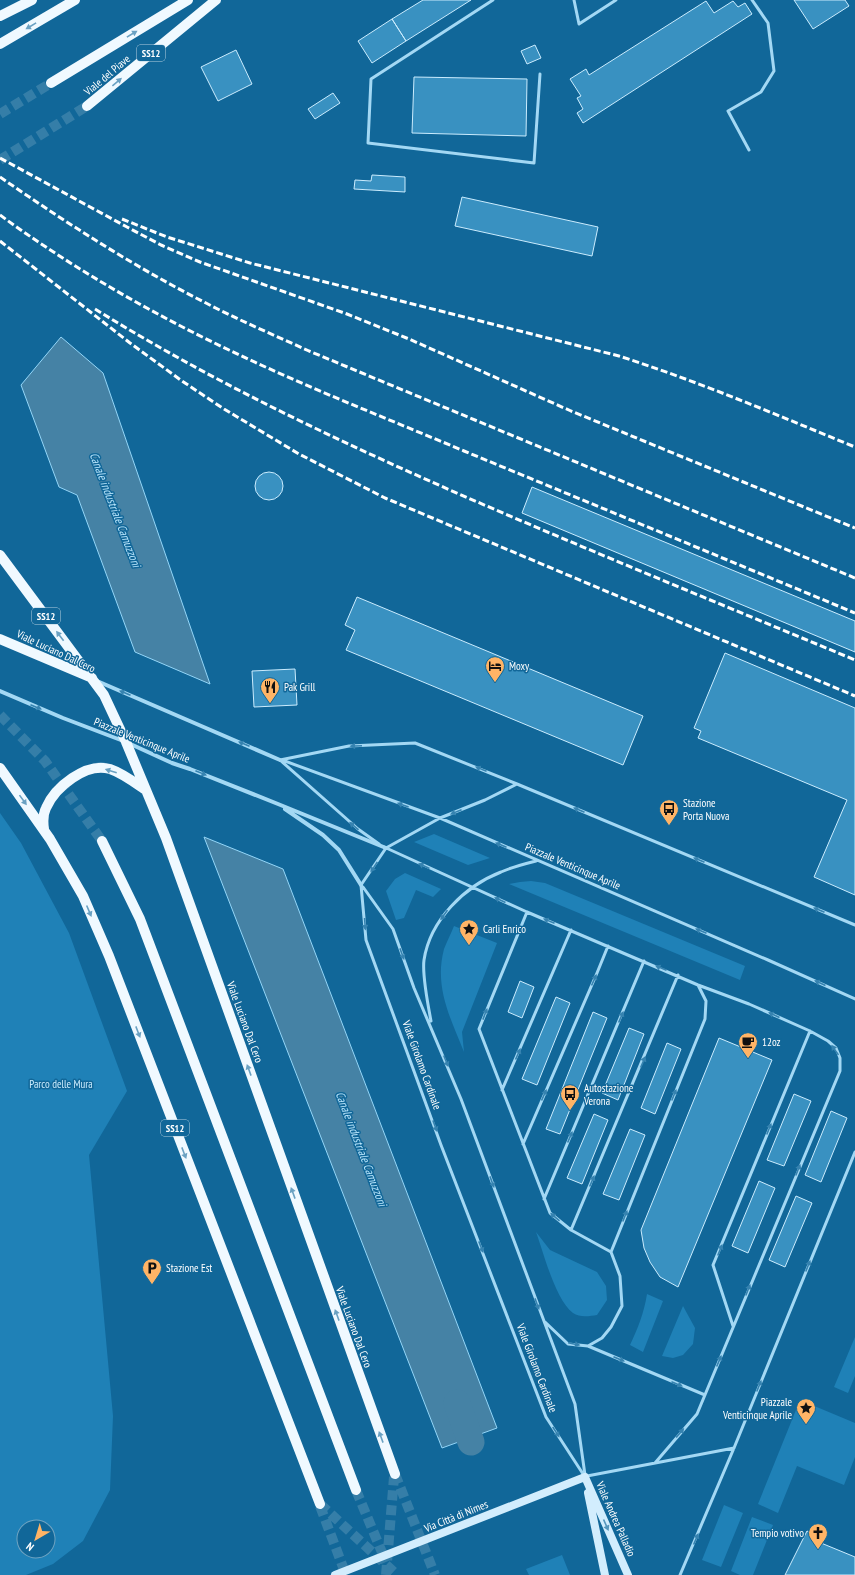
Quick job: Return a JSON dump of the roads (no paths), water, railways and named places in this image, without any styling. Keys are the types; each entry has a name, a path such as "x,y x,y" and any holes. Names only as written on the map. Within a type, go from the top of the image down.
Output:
{"main road":[{"path":"0,16 32,0"},
{"path":"0,44 74,0"},
{"name":"Viale del Piave","path":"51,83 188,0"},
{"name":"Viale del Piave","path":"87,106 216,0"},
{"name":"SS12","path":"0,554 92,678"},
{"name":"Viale Luciano Dal Cero","path":"0,639 92,678 104,695 126,742 144,790 166,838 395,1474"},
{"name":"SS12","path":"0,768 44,829 83,896 109,956 320,1504"},
{"path":"44,829 43,821 46,808 58,790 77,775 88,770 109,769 128,778 144,790"},
{"path":"102,841 140,919 356,1490"}],"street":[{"name":"Piazzale Venticinque Aprile","path":"92,678 280,760"},
{"name":"Piazzale Venticinque Aprile","path":"0,691 63,718 126,742 172,763 386,848"},
{"name":"Piazzale Venticinque Aprile","path":"278,804 323,835 339,850"},
{"name":"Viale Girolamo Cardinale","path":"339,850 362,885"},
{"name":"Via Città di Nimes","path":"335,1575 585,1477"},
{"name":"Viale Andrea Palladio","path":"585,1477 605,1575"},
{"name":"Viale Andrea Palladio","path":"585,1477 628,1575"}],"lane":[{"path":"493,0 371,79 368,144 534,163 540,74"},
{"path":"574,0 579,24 616,0"},
{"path":"749,150 728,111 761,92 774,71 768,23 752,0"},
{"path":"280,760 349,746 415,743 517,784 855,926"},
{"path":"280,760 358,829 386,848 527,912 698,985 750,1004 810,1031 828,1041 836,1048 840,1058 840,1071 697,1414 655,1463"},
{"name":"Piazzale Venticinque Aprile","path":"280,760 440,818 855,999"},
{"path":"362,885 386,848 440,818 485,800 517,784"},
{"path":"431,1025 424,961 431,935 446,911 472,888 500,872 537,860"},
{"name":"Viale Girolamo Cardinale","path":"362,885 393,929 414,988 431,1025 461,1099 574,1404 585,1477"},
{"name":"Viale Girolamo Cardinale","path":"362,885 366,940 441,1145 546,1417 585,1477"},
{"path":"527,912 479,1029 550,1213 571,1230 611,1252 620,1276 622,1306 611,1326 602,1338 588,1346"},
{"path":"502,1090 571,930"},
{"path":"523,1144 608,946"},
{"path":"544,1199 644,961"},
{"path":"571,1230 678,976"},
{"path":"611,1252 705,1019 706,1001 698,985"},
{"path":"733,1326 713,1266 810,1031"},
{"path":"680,1575 734,1448 855,1152"},
{"path":"544,1321 568,1344 588,1346 704,1395"},
{"path":"585,1477 734,1448"}],"water":[{"path":"61,337 103,373 210,684 135,652 77,495 59,487 21,385"},
{"path":"204,837 283,869 497,1428 442,1448"}],"waterway":[{"name":"Canale industriale Camuzzoni","path":"457,1403 471,1442"}],"tunnel":[{"path":"0,114 51,83"},
{"path":"0,160 87,106"},
{"path":"0,715 45,761 102,841"},
{"path":"395,1474 435,1575"},
{"path":"386,1575 394,1477"},
{"path":"356,1490 386,1562"},
{"path":"320,1504 397,1575"},
{"path":"320,1506 346,1575"}],"railway":[{"path":"0,158 161,245 200,262 347,314 409,339 571,411 855,528"},
{"path":"0,177 74,227 151,274 217,309 309,351 855,578"},
{"path":"0,215 54,253 111,288 169,320 258,364 855,613"},
{"path":"122,219 167,237 250,263 619,356 709,388 855,447"},
{"path":"0,241 130,343 182,381 224,409 299,454 385,498 855,696"},
{"path":"95,309 183,361 228,385 366,452 459,494 855,660"}],"place":[{"name":"Moxy","path":"495,683"},
{"name":"Pak Grill","path":"270,704"},
{"name":"Stazione Porta Nuova","path":"669,826"},
{"name":"Carli Enrico","path":"469,946"},
{"name":"12oz","path":"748,1059"},
{"name":"Autostazione Verona","path":"570,1111"},
{"name":"Stazione Est","path":"152,1285"},
{"name":"Piazzale Venticinque Aprile","path":"806,1425"},
{"name":"Tempio votivo","path":"818,1550"}],"park label":[{"name":"Parco delle Mura","path":"61,1084"}]}
